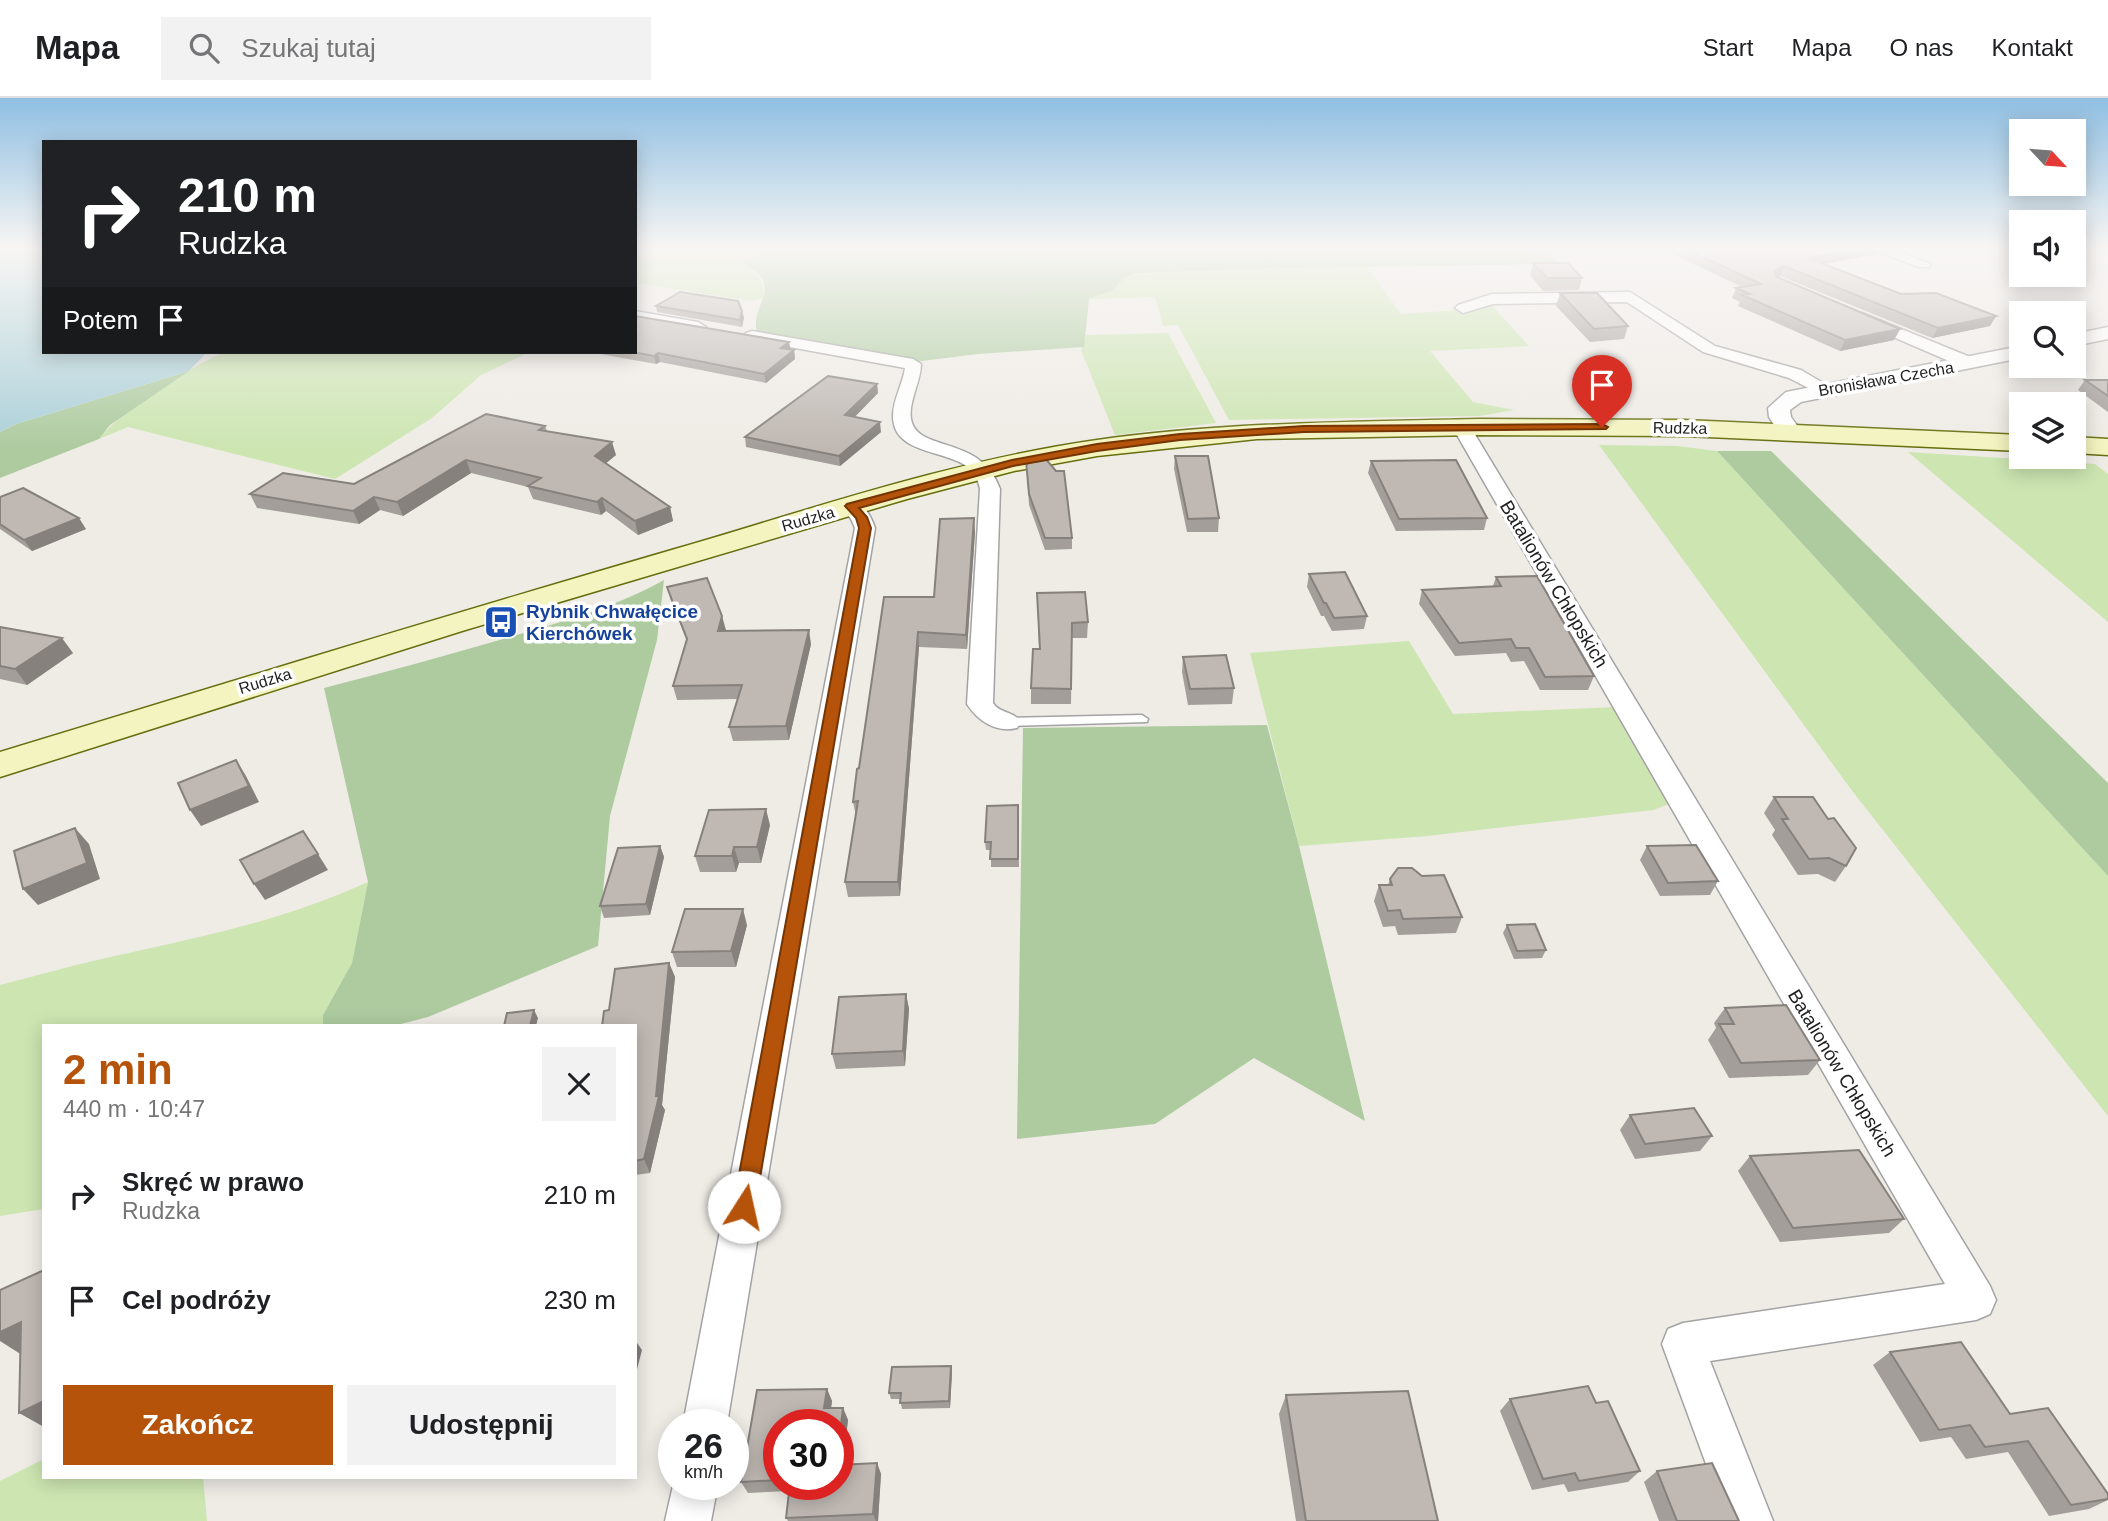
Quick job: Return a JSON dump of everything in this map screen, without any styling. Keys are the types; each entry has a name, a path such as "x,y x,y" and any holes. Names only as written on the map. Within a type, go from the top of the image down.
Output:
{"main road":[{"name":"Rudzka","path":"0,765 463,620 851,506 982,470 1106,446 1212,434 1304,429 1654,427 2009,442"},
{"path":"2086,446 2108,447"}],"street":[{"path":"1658,315 1709,349 1795,374 1826,390"},
{"path":"1858,315 1969,363"},
{"path":"637,316 715,330"},
{"path":"2086,338 2108,333"},
{"path":"741,334 913,364 914,372 904,402 903,422 908,432 920,440 973,462 982,470 990,489 979,704 988,715 1008,722"},
{"name":"Bronisława Czecha","path":"1789,431 1780,417 1779,408 1801,395 2009,355"},
{"name":"Batalionów Chłopskich","path":"1462,428 1976,1300 1683,1344 1750,1521"},
{"path":"708,1409 865,528 861,517 851,506"},
{"path":"688,1521 692,1500"}],"lane":[{"path":"1008,722 1142,719"}],"green space":[{"path":"757,315 1087,315 1084,347 978,354 914,362 757,334"},
{"path":"1160,315 1501,315 1529,346 1430,351 1473,402 1514,410 1480,416 1229,420 1178,325 1163,326"},
{"path":"1168,333 1216,423 1115,435 1081,350 1086,335"},
{"path":"220,354 526,354 481,375 432,418 335,479 128,427 99,439 140,402"},
{"path":"189,371 110,425 99,439 0,478 0,432 16,424"},
{"path":"1599,445 1677,446 1717,451 2108,876 2108,1116 1853,792"},
{"path":"1717,451 1771,451 2108,783 2108,876"},
{"path":"1908,452 2009,458 2009,469 2086,469 2086,463 2095,464 2108,474 2108,622"},
{"path":"664,580 657,640 610,816 598,946 428,1017 401,1024 323,1024 323,1015 352,963 368,882 324,688 575,617 630,597"},
{"path":"1409,641 1453,714 1616,707 1669,804 1653,810 1427,836 1299,846 1250,653"},
{"path":"1267,725 1365,1121 1254,1058 1155,1124 1017,1139 1023,728"},
{"path":"368,882 352,963 323,1015 323,1024 42,1024 42,1209 0,1216 0,985 82,963 241,927 336,896"},
{"path":"42,1460 42,1479 203,1479 207,1521 0,1521 0,1481"}],"water":[{"path":"0,315 42,315 42,354 205,354 189,371 16,424 0,432"}],"building":[{"path":"712,315 741,315 740,320"},
{"path":"1581,315 1618,315 1628,326 1594,329"},
{"path":"1789,315 1868,315 1900,329 1845,340"},
{"path":"1907,315 1996,316 1938,328"},
{"path":"637,316 789,342 781,348 794,350 764,374 658,353 654,356 637,353"},
{"path":"828,376 877,384 845,415 880,422 839,456 745,437"},
{"path":"2085,380 2108,380 2108,396"},
{"path":"486,414 545,426 539,430 612,442 595,456 670,507 635,521 602,498 597,502 528,486 541,478 466,460 397,502 374,497 353,511 250,494 283,473 354,484"},
{"path":"1175,456 1208,456 1219,518 1188,519"},
{"path":"1044,457 1056,471 1064,471 1072,538 1045,538 1029,494 1026,460"},
{"path":"1456,460 1487,518 1399,519 1371,461"},
{"path":"23,488 79,518 24,540 0,524 0,497"},
{"path":"974,518 966,635 918,632 898,882 845,882 858,801 853,802 857,769 884,597 934,597 940,519"},
{"path":"1345,572 1367,616 1334,618 1309,574"},
{"path":"1537,576 1594,676 1545,677 1529,648 1516,648 1511,639 1459,643 1422,590 1501,586 1496,577"},
{"path":"707,578 722,616 718,631 809,630 786,726 729,727 742,685 673,686 687,639 667,587"},
{"path":"1085,592 1088,622 1072,623 1071,689 1031,688 1033,649 1040,649 1037,593"},
{"path":"0,627 62,638 15,669 0,666"},
{"path":"1226,655 1234,688 1190,689 1183,657"},
{"path":"236,760 249,786 190,810 178,783"},
{"path":"1774,797 1813,797 1828,819 1834,818 1856,848 1846,866 1829,858 1809,859 1782,819 1788,819"},
{"path":"1018,805 1018,859 990,859 991,842 985,842 987,806"},
{"path":"766,809 757,847 734,847 732,856 695,856 709,810"},
{"path":"75,828 87,863 23,889 14,851"},
{"path":"303,831 318,854 254,884 240,860"},
{"path":"1696,845 1718,881 1668,883 1647,846"},
{"path":"660,846 646,904 600,906 618,848"},
{"path":"1398,868 1412,868 1422,876 1444,875 1462,917 1403,919 1400,910 1388,911 1379,885 1392,885 1390,879"},
{"path":"685,909 743,909 731,951 672,952"},
{"path":"1535,924 1546,950 1517,951 1507,925"},
{"path":"669,963 656,1096 659,1096 644,1159 637,1161 637,1024 602,1024 604,1011 609,1010 615,969"},
{"path":"906,994 903,1051 832,1054 839,997"},
{"path":"1786,1005 1820,1060 1741,1063 1719,1024 1734,1024 1725,1008"},
{"path":"534,1010 530,1024 504,1024 507,1013"},
{"path":"1694,1108 1712,1136 1645,1144 1630,1115"},
{"path":"1859,1150 1904,1219 1793,1228 1750,1156"},
{"path":"42,1271 42,1402 19,1413 21,1322 0,1332 0,1290"},
{"path":"1961,1342 2010,1414 2048,1408 2108,1494 2108,1499 2071,1505 2028,1441 1985,1447 1970,1425 1939,1430 1890,1352"},
{"path":"951,1366 949,1401 900,1403 901,1393 889,1393 892,1367"},
{"path":"1588,1386 1596,1403 1608,1401 1640,1471 1579,1481 1575,1473 1543,1479 1510,1399"},
{"path":"827,1389 824,1408 843,1408 763,1409 763,1481 749,1482 749,1436 757,1390"},
{"path":"1408,1391 1438,1521 1306,1521 1286,1395"},
{"path":"877,1463 873,1514 786,1518 788,1500 854,1500 854,1464"},
{"path":"1712,1463 1739,1521 1677,1521 1657,1471"}],"place":[{"name":"Rybnik Chwałęcice Kierchówek","path":"501,622"}],"route":[{"path":"744,1207 865,528 859,513 851,506 1012,463 1141,441 1231,432 1304,429 1602,427"}]}
